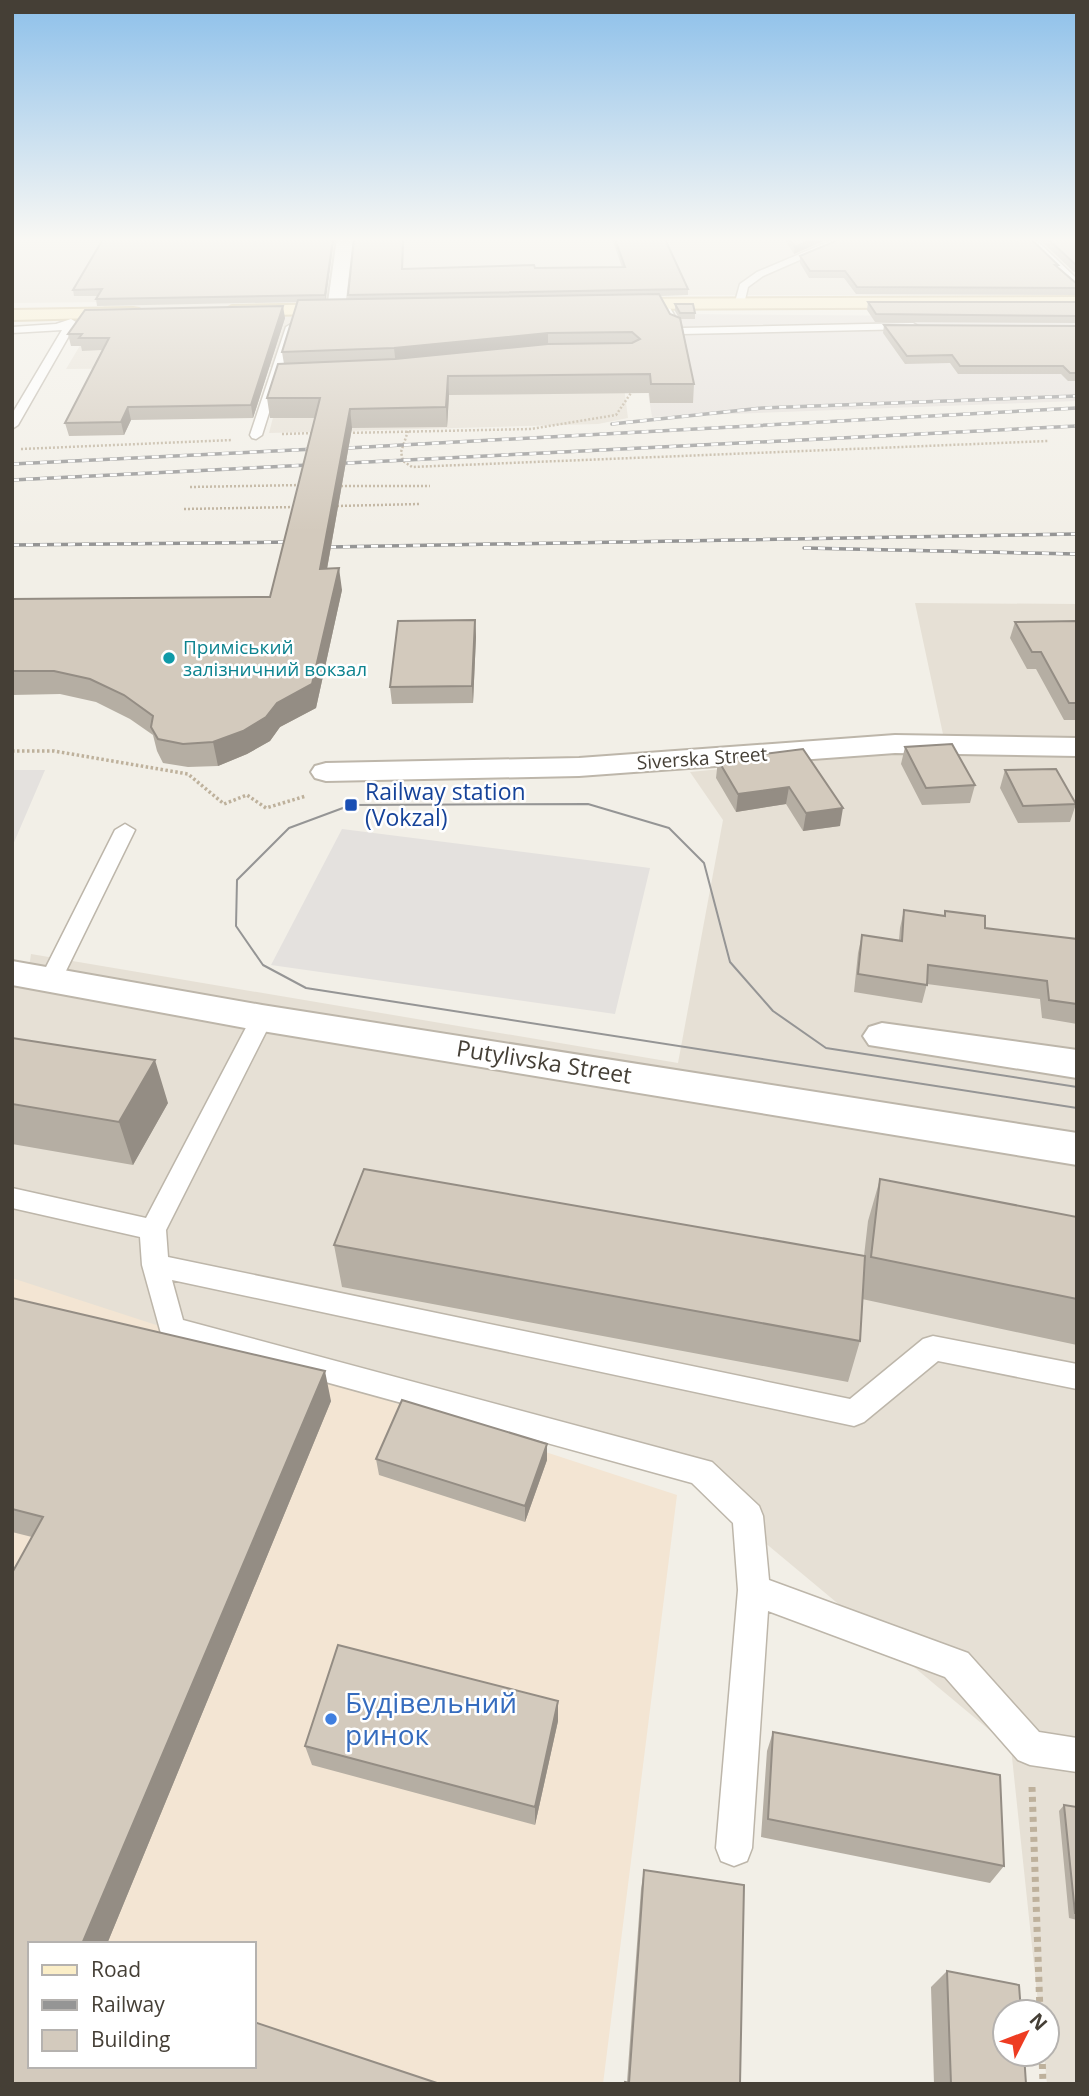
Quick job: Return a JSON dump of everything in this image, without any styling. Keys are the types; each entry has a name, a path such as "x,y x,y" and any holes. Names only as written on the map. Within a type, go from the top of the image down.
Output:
{"street":[{"name":"Siverska Street","path":"318,783 895,744 1077,747"},
{"name":"Putylivska Street","path":"12,973 262,1018 1077,1149"},
{"path":"882,1036 1077,1064"}],"lane":[{"path":"12,425 63,337"},
{"path":"256,435 287,337"},
{"path":"276,377 289,377"},
{"path":"51,979 125,830"},
{"path":"262,1018 153,1230 155,1265 172,1329 701,1472 748,1516 754,1590 734,1848"},
{"path":"12,1198 153,1230"},
{"path":"155,1265 854,1413 933,1348 1077,1377"},
{"path":"754,1590 956,1665 1030,1748 1077,1755"}],"path":[{"path":"339,433 531,429 617,415 634,387"},
{"path":"408,431 401,452 402,461 412,467 1048,441"},
{"path":"13,449 221,442 256,435 325,433"},
{"path":"190,487 306,485"},
{"path":"332,486 430,486"},
{"path":"337,506 420,504"},
{"path":"184,509 301,507"},
{"path":"12,751 54,751 188,774 224,804 247,796 266,808 318,783"},
{"path":"1030,1748 1039,1998"}],"shaded area":[{"path":"85,337 617,337 628,418 598,424 269,433 286,367 66,369"},
{"path":"639,337 1077,337 1077,401 652,417"},
{"path":"915,603 1077,604 1077,2084 1047,2084 1045,2068 1061,2068 1061,1998 1038,1998 1011,1748 691,1481 12,1299 12,988 30,961 31,954 678,1063 723,820 690,772 876,754 947,753"},
{"path":"12,770 45,770 12,847"},
{"path":"342,829 650,868 615,1014 271,965"},
{"name":"Будівельний ринок","path":"12,1278 677,1495 603,2084 12,2084"}],"building":[{"path":"273,337 251,405 128,407 121,422 65,423 109,338 79,338"},
{"path":"287,337 509,337 394,348 282,352"},
{"path":"638,337 684,337 694,384 651,384 650,374 448,376 446,407 350,409 320,569 339,568 312,684 277,703 266,717 243,731 213,742 183,744 158,739 151,727 153,716 124,695 90,679 54,671 12,671 12,599 270,597 320,398 267,398 278,364 395,359 548,344 632,343 640,339"},
{"path":"893,337 1077,337 1077,373 1070,373 1063,366 960,366 952,355 907,356"},
{"path":"475,620 472,686 390,687 398,621"},
{"path":"1077,621 1077,703 1069,703 1041,652 1032,652 1015,622"},
{"path":"952,744 975,785 926,788 905,747"},
{"path":"803,749 843,808 806,813 789,787 738,794 718,760"},
{"path":"1056,769 1076,804 1023,806 1005,770"},
{"path":"904,910 945,916 945,911 985,916 985,928 1077,939 1077,1004 1049,1000 1047,981 928,965 927,985 858,974 862,935 902,941"},
{"path":"12,1038 155,1060 119,1122 12,1104"},
{"path":"364,1169 865,1256 860,1341 334,1245"},
{"path":"880,1179 1077,1217 1077,1299 871,1257"},
{"path":"12,1298 325,1371 83,1942 28,1942 28,2068 256,2068 256,2023 440,2084 12,2084 12,1573 43,1517 12,1509"},
{"path":"402,1400 547,1444 525,1506 376,1459"},
{"path":"338,1645 558,1701 535,1807 305,1746"},
{"path":"773,1732 1000,1775 1004,1866 768,1819"},
{"path":"1064,1805 1077,1807 1077,1913 1075,1913"},
{"path":"644,1870 744,1885 740,2084 624,2084 629,2083"},
{"path":"947,1971 1019,1985 1020,1998 991,1998 991,2068 1025,2068 1026,2084 951,2084"}],"tram line":[{"path":"1077,1087 826,1048 773,1011 730,962 704,863 669,828 588,804 351,805 289,828 237,880 236,926 263,965 306,988 1077,1108"}],"railway":[{"path":"612,424 762,408 1077,396"},
{"path":"348,448 1077,408"},
{"path":"12,480 1077,426"},
{"path":"12,464 315,449"},
{"path":"329,547 1077,534"},
{"path":"12,545 293,542"},
{"path":"804,548 1077,554"}],"place":[{"name":"Приміський залізничний вокзал","path":"169,658"},
{"name":"Railway station (Vokzal)","path":"351,805"},
{"name":"Будівельний ринок","path":"331,1719"}]}
